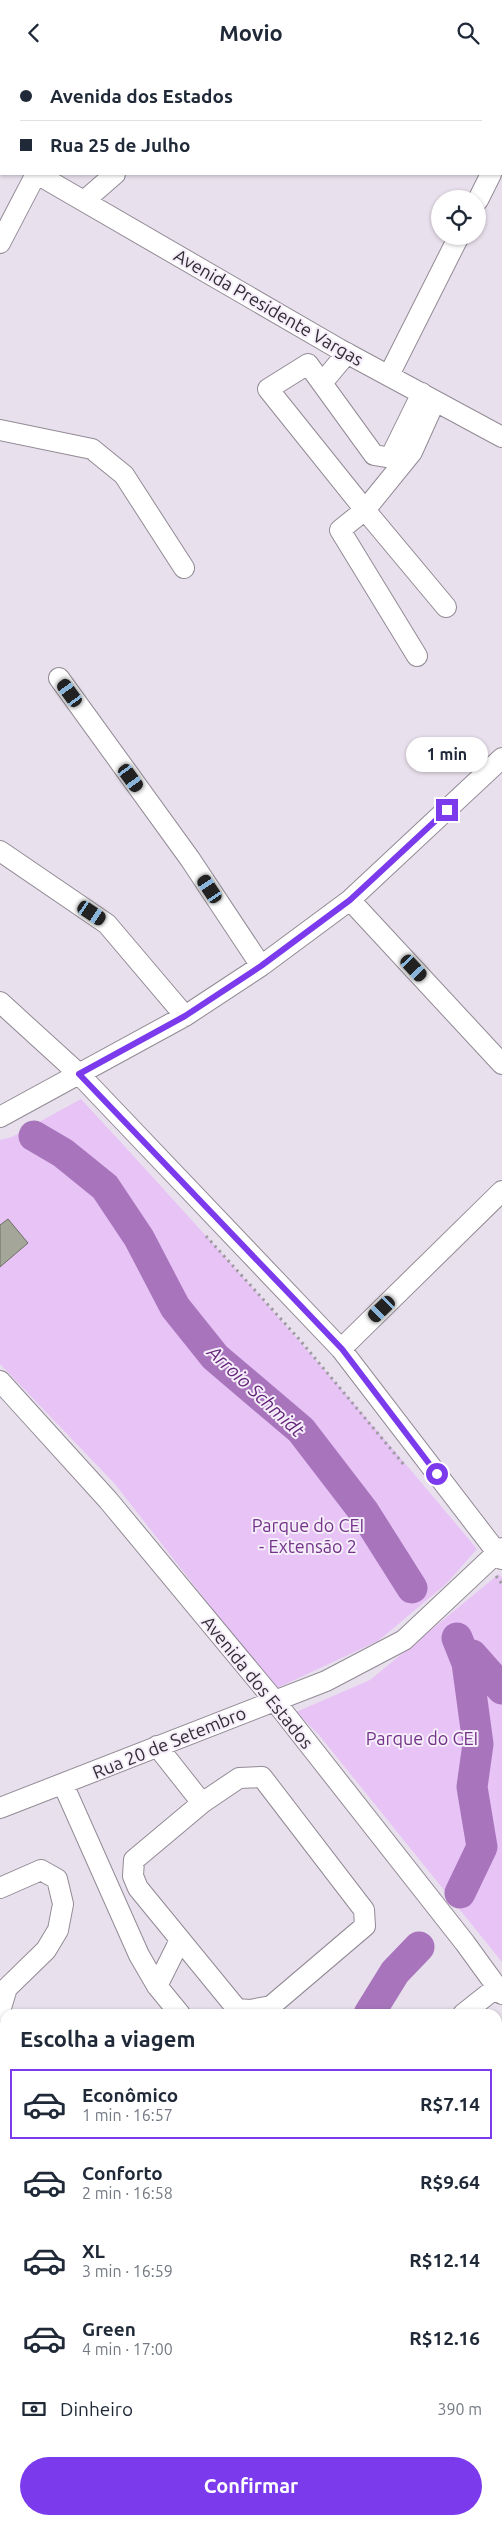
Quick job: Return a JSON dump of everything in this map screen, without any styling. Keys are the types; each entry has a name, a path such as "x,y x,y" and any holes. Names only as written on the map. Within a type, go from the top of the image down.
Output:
{"street":[{"path":"0,243 36,175"},
{"name":"Avenida Presidente Vargas","path":"39,175 347,353 502,437"},
{"path":"84,201 114,175"},
{"path":"483,190 490,175"},
{"path":"389,375 454,245"},
{"path":"322,383 347,353"},
{"path":"429,397 392,453 386,457 374,455 308,364 268,389 446,607"},
{"path":"417,656 340,530 365,510 412,452 429,397"},
{"path":"0,430 92,449 124,475 184,568"},
{"path":"59,678 190,859 261,966"},
{"path":"0,1117 185,1016 261,966 350,900 502,759"},
{"path":"0,851 107,924 185,1016"},
{"path":"350,900 502,1065"},
{"path":"0,1002 79,1074 342,1349 497,1556"},
{"path":"342,1349 502,1191"},
{"name":"Avenida dos Estados","path":"0,1381 108,1500 274,1700 465,1943 499,1990"},
{"name":"Rua 20 de Setembro","path":"0,1808 326,1681 404,1640 497,1556"},
{"path":"157,1746 202,1803"},
{"path":"235,2009 138,1888 133,1876 134,1860 202,1803 239,1777 262,1777 364,1910 366,1927 271,2006 255,2009"},
{"path":"63,1784 139,1955 156,1986 176,2009"},
{"path":"0,1889 41,1870 56,1879 63,1904 58,1931 46,1950 7,1988 1,2009"},
{"path":"156,1986 180,1940"},
{"path":"470,2009 499,1990"}],"path":[{"path":"200,1230 299,1339 412,1473"},
{"path":"497,1556 502,1584"}],"green space":[{"name":"Parque do CEI - Extensão 2","path":"81,1099 282,1321 477,1549 446,1584 378,1641 275,1689 115,1484 0,1364 0,1140 12,1137"},
{"name":"Parque do CEI","path":"499,1574 502,1578 502,1962 319,1735 296,1712 370,1680"}],"building":[{"path":"8,1219 28,1243 0,1267 0,1225"}],"waterway":[{"name":"Arroio Schmidt","path":"34,1136 63,1153 105,1187 139,1238 175,1307 215,1357 301,1430 364,1512 412,1588"},
{"path":"457,1638 467,1663 478,1744 472,1787 482,1847 460,1893"},
{"name":"Arroio Schmidt","path":"472,1655 502,1689"},
{"path":"372,2009 395,1972 419,1947"}],"route":[{"path":"437,1474 342,1349 79,1074 185,1016 261,966 350,900 447,810"}]}
